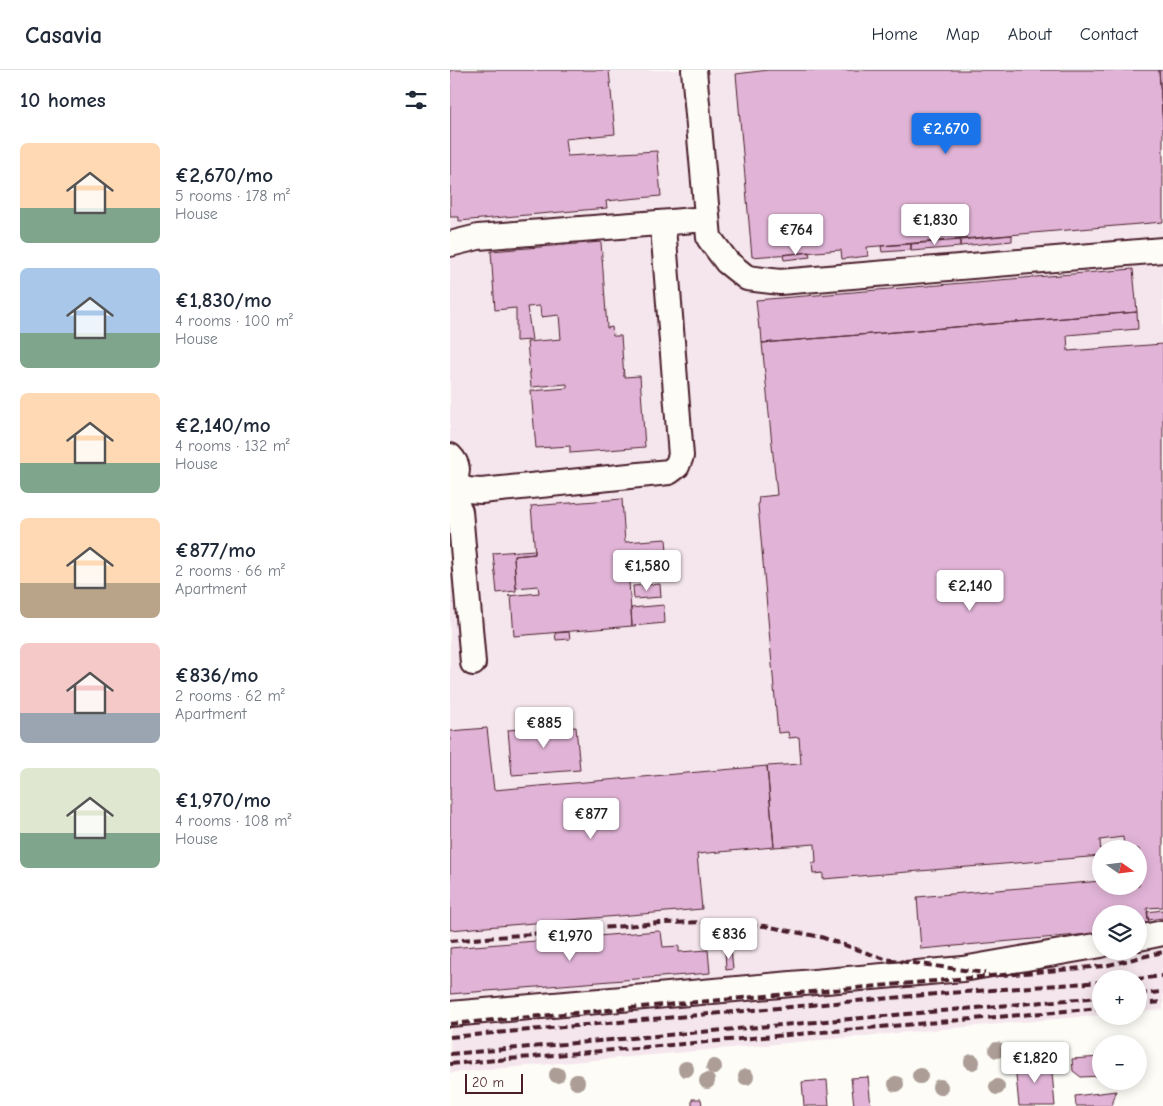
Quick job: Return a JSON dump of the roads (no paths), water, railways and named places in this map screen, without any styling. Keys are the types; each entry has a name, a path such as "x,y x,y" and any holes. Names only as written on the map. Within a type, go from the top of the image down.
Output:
{"lane":[{"path":"694,70 705,219 709,238 727,262 747,278 780,282 1163,250"},
{"path":"450,244 478,238 705,219"},
{"path":"451,487 481,491 668,472 677,466 681,456 680,418 670,335 663,231 666,224 670,222"},
{"path":"450,456 456,463 458,471 451,487 460,511 473,664"},
{"path":"1147,936 1163,933"},
{"path":"450,1014 963,969 1092,947"}],"railway":[{"path":"450,941 659,923 711,922 765,926 821,937 885,959 985,973"},
{"path":"450,1024 1104,966 1163,952"},
{"path":"1147,978 1163,976"},
{"path":"450,1037 936,994 1092,983"},
{"path":"1147,993 1163,992"},
{"path":"450,1054 1092,998"},
{"path":"1147,1003 1163,1002"},
{"path":"450,1064 1092,1009"}]}
